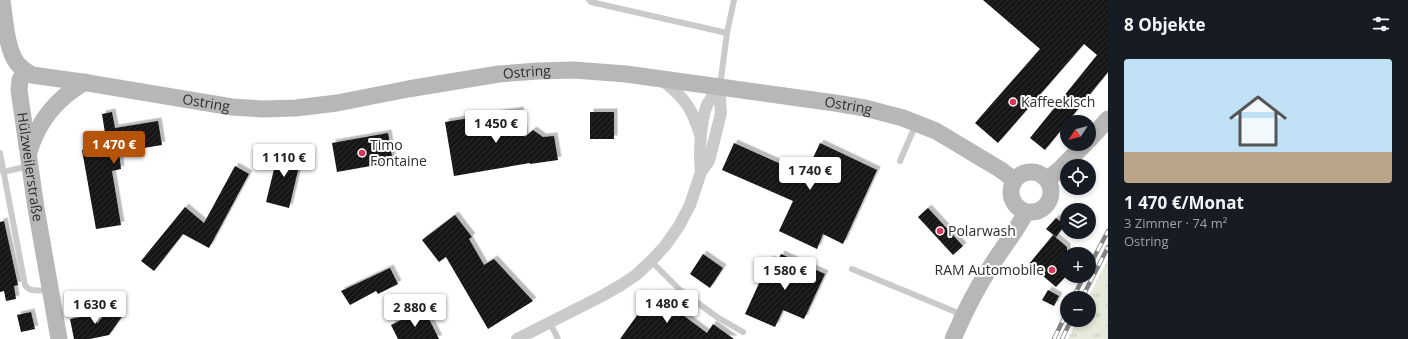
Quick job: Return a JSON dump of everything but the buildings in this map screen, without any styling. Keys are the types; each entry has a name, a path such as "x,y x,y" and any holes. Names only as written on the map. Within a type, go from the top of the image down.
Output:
{"street":[{"path":"2,0 4,42 17,63 25,71"},
{"name":"Ostring","path":"25,71 32,75 85,82 232,107 263,109 296,108 337,103 466,79 538,71 574,70 626,74 835,103 903,118 936,131 1001,170 1014,180"},
{"name":"Hülzweilerstraße","path":"25,71 20,80 19,90 29,161 59,339"},
{"path":"661,79 678,93 688,104 696,120 701,140"},
{"path":"29,161 34,136 43,120 57,103 85,82"},
{"path":"701,172 701,140 705,114 708,104 719,87"},
{"path":"518,339 621,285 651,261 665,246 690,205 701,172 709,161 721,113 719,87"},
{"path":"1096,132 1108,119"},
{"path":"1047,180 1079,151"},
{"path":"1030,171 1037,172 1047,180 1051,192 1047,204 1038,211 1026,212 1015,205 1010,193 1011,186 1018,176 1024,172 1030,171"},
{"path":"952,339 963,315 993,264 1018,228 1026,212"}],"lane":[{"path":"589,0 591,2 727,33"},
{"path":"719,87 727,33 734,0"},
{"path":"900,161 916,123"},
{"path":"0,153 25,284 31,291 50,290"},
{"path":"3,172 29,161"},
{"path":"651,261 680,290 717,317 743,332"},
{"path":"852,269 963,315"},
{"path":"550,323 558,339"}],"green space":[{"path":"1108,259 1108,339 1068,339 1074,327 1096,327 1096,291 1092,291"}],"railway":[{"path":"1096,254 1108,231"},
{"path":"1086,291 1108,247"},
{"path":"1076,291 1080,283"},
{"path":"1054,339 1060,327"},
{"path":"1062,339 1068,327"}],"place":[{"name":"Kaffeekisch","path":"1013,102"},
{"name":"Timo Fontaine","path":"362,153"},
{"name":"Polarwash","path":"940,231"},
{"name":"RAM Automobile","path":"1052,270"}]}
